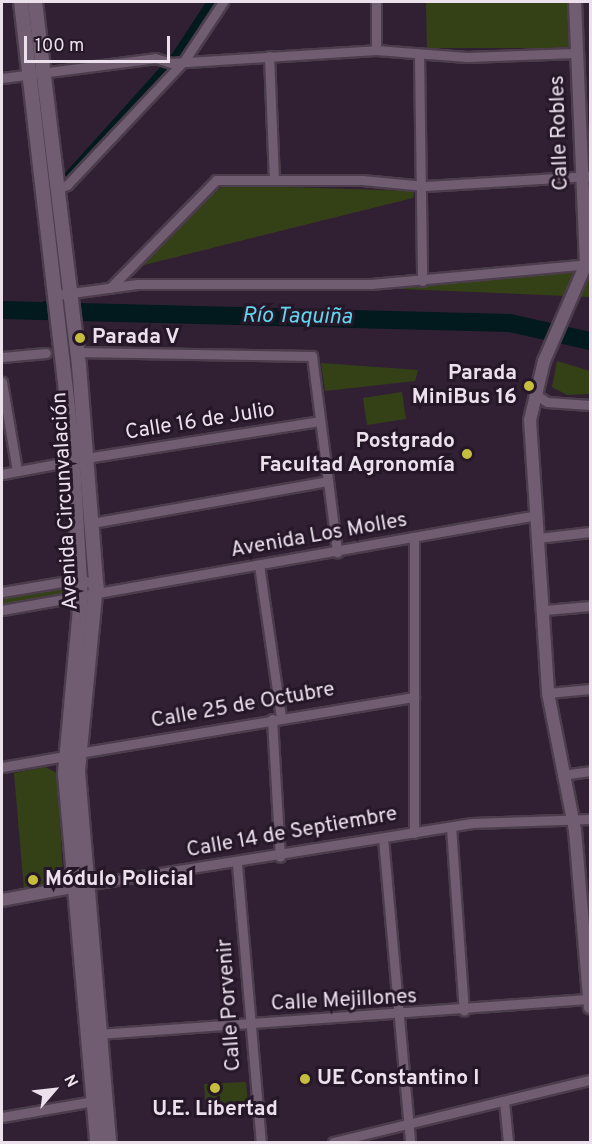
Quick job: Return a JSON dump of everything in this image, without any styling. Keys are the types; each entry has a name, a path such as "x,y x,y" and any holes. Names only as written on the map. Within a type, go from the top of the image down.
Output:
{"main road":[{"name":"Avenida Circunvalación","path":"21,2 28,72 67,329 79,460 92,524 100,589 79,753 78,886 99,1034 109,1143"},
{"name":"Avenida Circunvalación","path":"35,2 57,189 63,299"},
{"name":"Avenida Circunvalación","path":"67,329 77,352 81,597 65,756 78,886 97,1143"}],"street":[{"path":"57,189 67,184 184,61 223,2"},
{"path":"376,2 376,50"},
{"name":"Calle Robles","path":"575,2 576,52 586,176 588,264"},
{"path":"2,78 43,69 155,58 184,61 376,50 419,55 576,52"},
{"path":"419,55 425,186 422,281"},
{"path":"269,56 274,180"},
{"path":"110,288 216,180 425,186 586,176"},
{"path":"63,299 110,288 422,281 588,264 544,360 530,420 545,610 548,693 570,821 591,1007"},
{"path":"77,352 312,356 337,552"},
{"path":"2,357 46,353"},
{"path":"2,382 17,471"},
{"path":"535,394 547,402 591,405"},
{"name":"Calle 16 de Julio","path":"2,474 319,421"},
{"path":"92,524 327,481"},
{"name":"Avenida Los Molles","path":"2,610 81,597 100,589 337,552 537,515"},
{"path":"538,538 591,532"},
{"path":"414,537 414,833"},
{"path":"259,565 276,718 280,857"},
{"name":"Avenida Los Molles","path":"2,592 80,579 100,589"},
{"path":"545,610 591,606"},
{"path":"548,693 591,689"},
{"name":"Calle 25 de Octubre","path":"79,753 276,718 414,697"},
{"path":"2,767 65,756"},
{"path":"562,775 591,771"},
{"name":"Calle 14 de Septiembre","path":"2,900 78,886 237,864 451,827 591,819"},
{"path":"451,827 464,1011"},
{"path":"383,838 395,1017 410,1143"},
{"name":"Calle Porvenir","path":"237,864 261,1143"},
{"name":"Calle Mejillones","path":"99,1034 249,1023 395,1017 590,999"},
{"path":"333,1143 591,1080"},
{"path":"2,1117 94,1101"},
{"path":"504,1101 508,1143"}],"green space":[{"path":"426,2 569,2 570,48 427,48"},
{"path":"225,185 414,191 413,198 132,268 194,207"},
{"path":"568,272 590,272 590,297 377,288"},
{"path":"557,361 590,371 590,394 567,395 552,387"},
{"path":"321,363 418,370 415,381 325,391"},
{"path":"402,392 406,419 367,425 363,398"},
{"path":"66,588 72,595 2,607 2,599"},
{"path":"45,767 57,773 63,876 55,885 24,890 14,773"},
{"path":"246,1082 248,1107 206,1109 204,1084"}],"waterway":[{"path":"69,176 176,57 212,2"},
{"name":"Río Taquiña","path":"45,306 45,312"},
{"name":"Río Taquiña","path":"2,310 510,323 590,341"}],"place":[{"name":"Parada V","path":"80,338"},
{"name":"Parada MiniBus 16","path":"529,386"},
{"name":"Postgrado Facultad Agronomía","path":"467,454"},
{"name":"Módulo Policial","path":"33,880"},
{"name":"UE Constantino I","path":"305,1079"},
{"name":"U.E. Libertad","path":"215,1088"}]}
